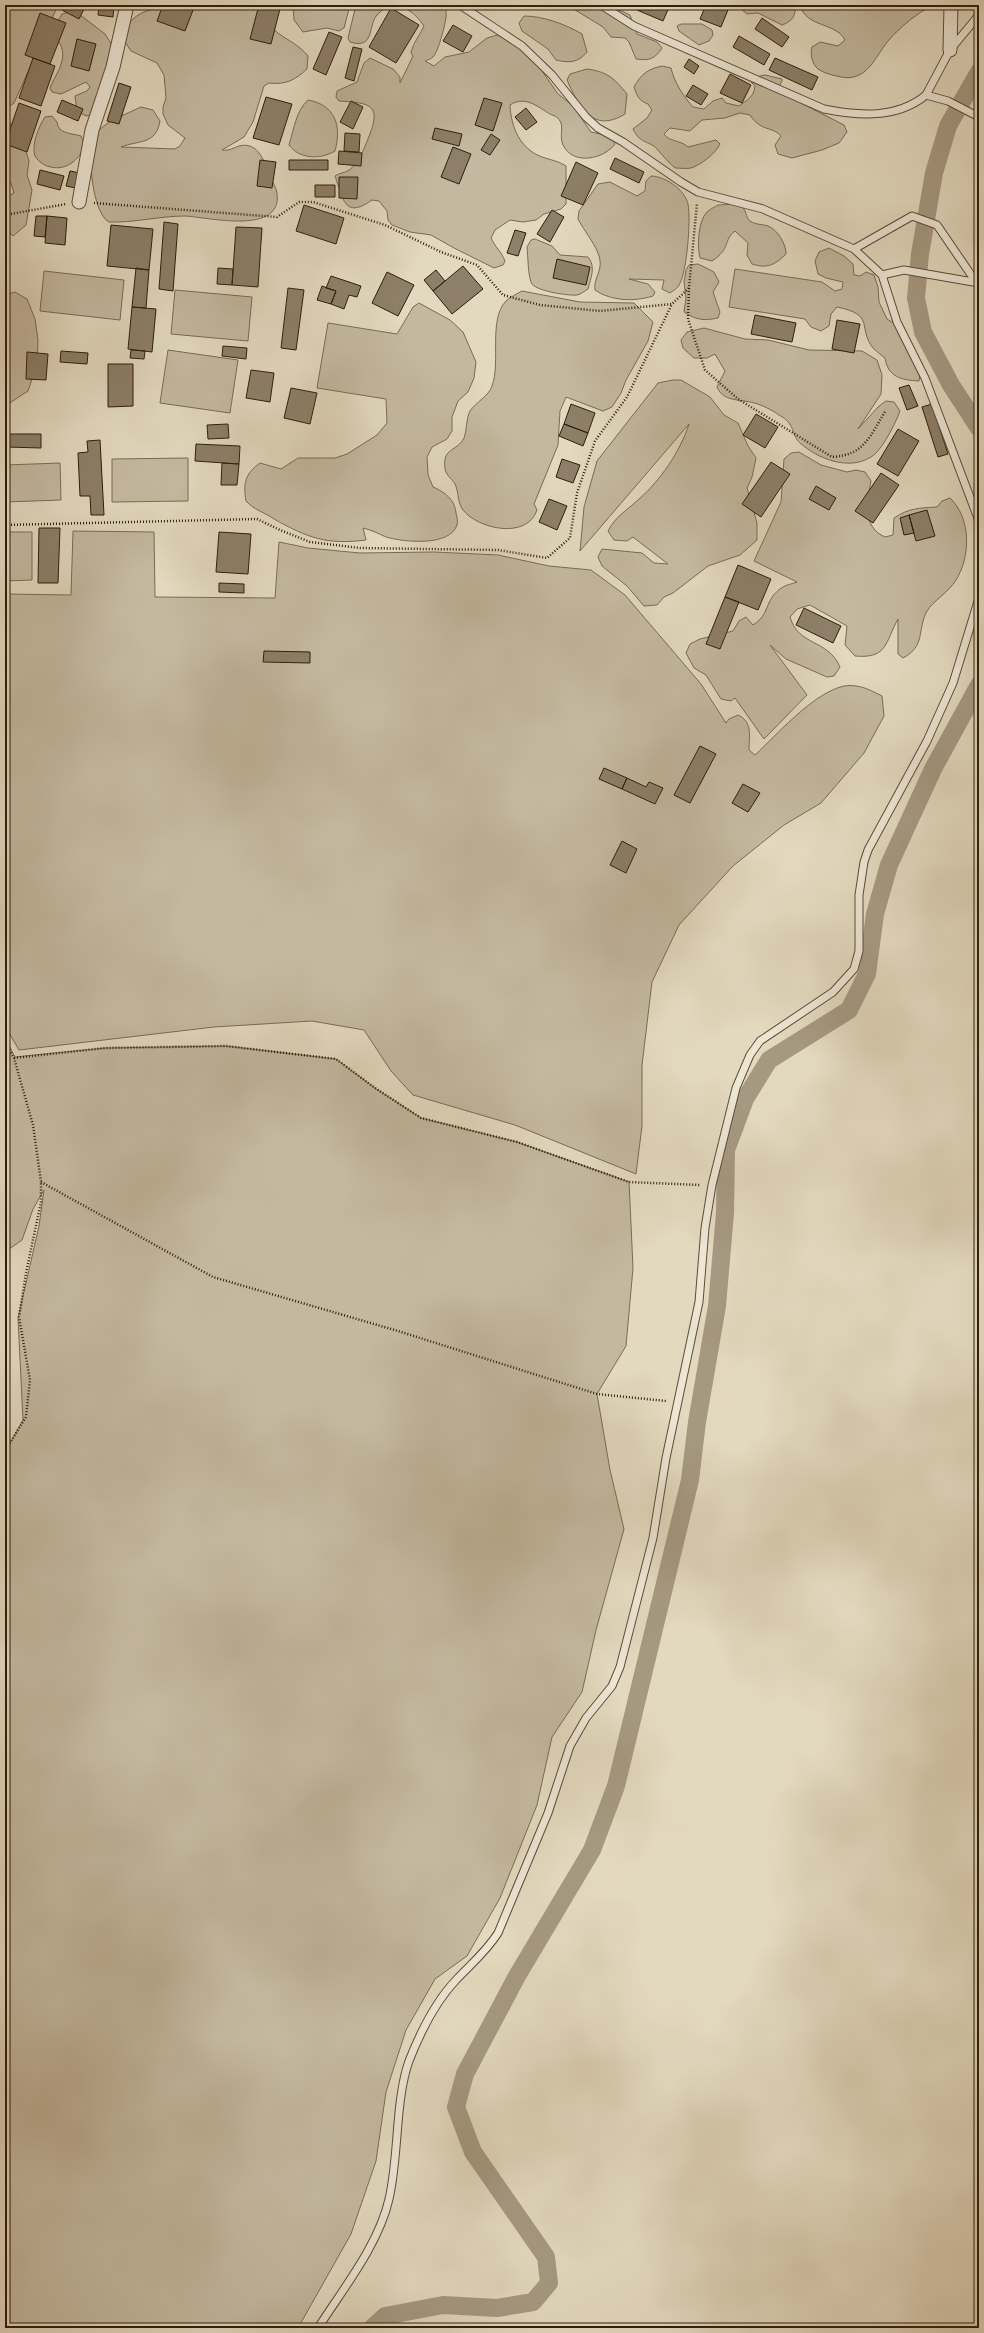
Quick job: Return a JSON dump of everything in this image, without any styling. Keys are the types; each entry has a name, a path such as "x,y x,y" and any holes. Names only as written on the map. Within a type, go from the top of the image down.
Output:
{"street":[{"path":"79,202 92,130 113,67 127,5"},
{"path":"950,50 951,5"}],"lane":[{"path":"460,5 522,46 552,75 586,117 598,128 698,192 763,209 854,249 882,275 898,322 926,378 979,521"},
{"path":"601,5 634,26 824,109 853,115 885,114 918,101 926,95 950,50 979,15"},
{"path":"926,95 948,101 979,117"},
{"path":"854,249 912,216 937,225 978,283"},
{"path":"882,275 904,270 978,283"},
{"path":"318,2328 377,2235 385,2216 395,2163 408,2062 440,2001 456,1980 490,1945 498,1933 548,1813 570,1746 586,1718 612,1686 620,1667 653,1538 666,1458 699,1302 705,1228 712,1185 736,1088 750,1055 760,1041 772,1031 833,992 854,969 859,951 859,895 866,856 927,741 953,683 979,598"}],"path":[{"path":"698,192 689,288 688,319 705,370 738,399 832,457 846,456 864,447 886,410"},
{"path":"5,215 79,202 277,217 298,202 313,202 385,225 441,252 477,265 503,295 540,304 600,311 672,304"},
{"path":"5,525 258,519 310,542 360,548 498,550 547,558 570,538 577,493 595,441 627,397 672,304 689,288"},
{"path":"5,1042 14,1058 33,1125 41,1182 41,1202 26,1273 19,1317 30,1380 26,1417 5,1451"},
{"path":"14,1058 106,1048 226,1046 336,1059 374,1088 421,1118 517,1142 629,1182 712,1185"},
{"path":"41,1182 213,1277 398,1330 597,1394 679,1402"}],"shaded area":[{"path":"5,5 58,5 14,103 5,110"},
{"path":"198,5 256,5 266,20 278,33 305,52 308,56 307,69 298,76 290,81 269,83 264,86 253,122 244,137 222,150 229,150 246,145 256,150 260,154 276,189 276,206 268,215 242,221 185,216 109,222 103,217 95,197 91,171 91,147 96,133 107,124 141,107 153,110 160,121 158,129 151,138 121,147 175,149 180,146 185,138 168,125 163,114 163,107 166,98 164,75 157,63 131,51 123,39 127,28 133,19 147,11 164,7"},
{"path":"293,5 350,5 344,28 339,31 327,28 303,32 294,20"},
{"path":"356,5 391,5 378,14 375,18 370,35 364,42 358,44 350,42 348,38"},
{"path":"394,5 444,6 446,15 440,42 433,57 425,61 434,66 445,57 469,52 487,38 497,35 512,41 542,71 558,94 572,105 591,132 610,136 615,144 604,153 596,156 581,158 574,156 568,152 563,145 561,139 561,123 557,117 531,103 521,101 510,105 512,121 522,143 534,153 566,166 566,204 561,209 544,214 536,220 523,222 510,220 495,230 491,238 502,254 505,261 503,265 494,268 431,235 410,232 392,225 388,220 387,211 379,201 372,200 363,206 356,208 350,207 343,199 335,176 349,170 358,160 365,147 372,128 374,113 371,108 366,105 339,101 336,97 337,91 357,82 364,63 370,58 393,69 400,77 400,83 413,56 411,53 413,46 424,26 411,12"},
{"path":"567,5 600,6 622,11 630,15 637,34 657,42 662,48 654,57 645,60 636,59 629,42 625,38 611,37 603,27"},
{"path":"741,5 796,5 793,18 789,22 782,25 758,13 747,14 741,9"},
{"path":"800,5 934,5 910,20 898,30 864,72 850,78 829,74 816,67 812,59 812,47 820,42 838,46 845,40 841,34 835,30 808,18"},
{"path":"75,11 105,34 112,45 97,114 86,116 77,111 75,96 87,91 90,87 86,82 61,94 52,92 50,88 60,68 63,54 56,34 57,23 62,14"},
{"path":"524,16 539,17 554,21 582,34 587,52 584,56 577,60 565,62 556,60 548,49 522,31 519,23"},
{"path":"681,24 702,24 712,30 713,35 709,41 699,45 679,31 677,26"},
{"path":"662,66 671,68 674,79 686,99 693,107 704,109 713,101 722,98 726,103 739,106 750,98 753,93 755,86 749,80 750,78 765,75 782,79 778,88 787,96 844,125 847,132 839,143 822,150 792,158 778,154 775,145 781,136 778,133 758,124 750,115 740,113 725,118 702,120 690,131 670,128 664,134 666,137 688,147 716,140 720,144 712,155 699,164 691,168 675,168 654,146 641,140 633,129 647,118 652,110 648,104 639,98 634,87 645,73"},
{"path":"587,69 605,74 622,88 627,94 625,114 614,119 604,121 588,115 582,108 567,80 570,74"},
{"path":"308,100 325,106 330,111 337,125 338,133 335,151 323,156 310,157 298,153 289,145 298,115"},
{"path":"52,116 62,131 81,136 85,146 78,157 65,167 53,168 47,166 35,156 34,147 40,125 45,117"},
{"path":"5,118 21,136 29,161 27,175 32,190 26,225 13,236 5,228 5,198 14,193 11,183 5,180"},
{"path":"651,176 662,178 674,185 683,194 688,204 688,246 682,279 678,287 670,293 662,289 664,280 629,279 648,284 655,292 653,296 646,298 631,300 601,294 595,290 595,283 600,268 599,255 594,244 578,219 579,211 598,184 610,182 637,196 645,191 646,181"},
{"path":"718,205 738,205 744,209 750,221 772,228 781,238 785,246 786,254 778,261 770,265 762,266 752,264 747,255 748,243 735,231 731,234 722,253 718,257 712,261 700,258 699,241 702,221 707,212"},
{"path":"535,239 552,246 560,255 588,257 592,268 588,289 577,295 567,295 546,291 535,287 532,284 529,272 527,247 531,240"},
{"path":"829,248 844,256 853,264 854,275 860,276 866,272 874,275 878,287 879,302 887,319 895,324 920,374 919,381 907,380 892,373 885,358 873,348 868,341 864,323 861,318 849,310 837,307 831,314 829,326 821,331 811,327 805,319 729,307 735,269 822,282 835,291 842,289 843,282 826,278 818,274 815,261 819,252"},
{"path":"698,264 714,272 719,282 713,292 720,312 718,318 700,319 692,317 684,312 686,298 684,282 686,270 689,265"},
{"path":"44,271 124,280 120,320 40,311"},
{"path":"175,290 252,297 248,341 171,334"},
{"path":"522,291 580,302 634,303 653,322 648,341 612,407 603,411 566,397 560,411 558,445 534,504 537,510 532,519 523,525 513,528 502,528 479,522 470,517 463,510 455,484 445,469 445,462 448,453 458,446 464,438 470,411 488,393 492,386 495,365 497,319 501,309 506,301"},
{"path":"15,292 27,299 35,319 38,340 37,364 28,391 5,406 5,330 8,329 9,323 5,316 5,295"},
{"path":"419,303 450,320 463,332 476,362 474,378 468,392 458,401 452,417 452,431 447,439 432,447 427,457 428,475 433,487 442,491 454,504 457,525 453,532 436,540 414,541 386,537 363,528 366,540 340,542 329,541 308,535 286,526 249,504 246,501 245,495 246,479 251,471 260,463 281,469 298,458 335,458 347,454 377,435 387,423 386,399 317,388 328,323 397,334 413,307"},
{"path":"704,328 745,339 768,340 809,350 862,351 877,360 882,375 881,394 858,429 878,407 886,401 894,402 900,411 884,443 871,457 853,463 834,461 807,449 797,440 791,426 784,418 764,406 728,398 720,392 717,387 725,371 715,354 707,358 694,358 683,348 681,340 687,332"},
{"path":"168,350 238,360 230,413 160,403"},
{"path":"681,380 710,397 724,415 738,423 748,446 756,458 752,477 747,488 757,523 757,540 740,555 708,566 673,593 664,597 657,605 644,606 627,586 602,566 598,557 602,549 642,553 654,563 668,564 633,537 627,541 614,540 608,531 618,518 654,484 661,475 675,455 689,424 580,551 584,507 597,461 658,383"},
{"path":"799,452 821,465 847,472 856,470 865,472 871,481 868,497 869,520 878,533 885,537 893,535 894,518 899,515 914,509 937,507 942,501 950,498 957,506 962,516 965,526 966,549 961,570 956,580 927,611 922,624 918,643 910,653 903,658 898,654 898,619 887,642 880,652 874,655 855,656 845,645 847,626 810,605 797,609 790,617 794,627 806,638 828,651 840,667 834,676 827,677 786,659 770,645 807,695 764,739 735,698 731,701 721,699 706,675 694,668 686,653 690,644 700,639 733,631 739,621 746,617 753,625 762,617 771,598 775,594 784,586 797,582 754,561 781,502 784,459 791,453"},
{"path":"188,458 188,501 112,502 112,459"},
{"path":"60,463 61,500 5,502 5,465"},
{"path":"73,531 154,532 155,597 275,598 279,542 308,548 360,553 434,552 498,555 549,566 591,570 625,595 701,684 726,723 729,719 738,715 746,721 749,730 749,750 755,755 802,710 816,699 830,691 844,686 856,686 882,696 884,716 864,753 821,803 784,825 733,866 679,925 652,982 642,1065 642,1126 636,1174 515,1125 413,1095 391,1071 364,1030 312,1021 214,1027 19,1050 5,1026 5,594 71,595"},
{"path":"5,532 32,532 32,580 5,581"},
{"path":"5,1038 15,1057 105,1048 226,1046 336,1059 375,1088 421,1118 517,1142 629,1182 633,1268 626,1346 597,1394 610,1470 624,1529 596,1630 582,1692 552,1737 537,1805 500,1898 467,1956 435,1979 406,2030 386,2092 376,2161 351,2234 298,2328 5,2328 5,1452 23,1420 18,1318 39,1226 44,1190 33,1209 22,1240 5,1252"}],"building":[{"path":"65,5 86,5 79,19 62,10"},
{"path":"99,5 114,5 113,17 98,15"},
{"path":"163,5 178,5 193,10 185,31 157,21"},
{"path":"259,5 280,9 271,44 250,39"},
{"path":"639,5 670,5 663,21 637,10"},
{"path":"706,5 730,5 721,27 700,19"},
{"path":"391,8 419,25 396,63 369,47"},
{"path":"40,13 66,23 50,64 25,55"},
{"path":"762,18 789,37 782,47 755,29"},
{"path":"453,25 472,36 463,52 443,41"},
{"path":"329,32 342,37 326,75 313,69"},
{"path":"739,36 770,54 764,65 733,47"},
{"path":"77,39 96,44 89,71 71,66"},
{"path":"353,47 362,49 354,81 345,78"},
{"path":"33,58 55,66 41,106 19,98"},
{"path":"775,58 818,77 812,90 769,70"},
{"path":"689,59 699,66 694,74 684,67"},
{"path":"730,74 751,85 742,103 720,93"},
{"path":"119,83 131,87 119,124 107,121"},
{"path":"693,85 708,94 701,105 686,96"},
{"path":"266,97 292,104 279,145 253,138"},
{"path":"484,98 502,103 493,131 475,125"},
{"path":"62,100 83,109 78,121 57,112"},
{"path":"351,101 363,107 353,129 340,122"},
{"path":"19,103 41,111 27,152 5,144"},
{"path":"526,108 537,122 526,130 515,117"},
{"path":"435,128 462,134 459,146 432,139"},
{"path":"345,133 360,134 359,152 344,151"},
{"path":"491,134 500,140 490,155 481,150"},
{"path":"453,147 471,154 459,184 441,177"},
{"path":"339,151 362,153 361,166 338,164"},
{"path":"615,158 644,172 639,183 610,169"},
{"path":"260,160 276,162 272,188 257,186"},
{"path":"289,160 328,160 328,170 289,170"},
{"path":"576,162 598,173 583,205 561,196"},
{"path":"40,170 64,176 60,190 37,184"},
{"path":"70,171 80,173 76,188 66,186"},
{"path":"339,177 358,177 357,199 339,198"},
{"path":"315,185 335,185 335,197 315,197"},
{"path":"304,205 344,218 336,244 296,231"},
{"path":"552,210 564,217 550,242 537,234"},
{"path":"36,216 47,216 45,237 34,236"},
{"path":"47,216 67,218 65,245 45,243"},
{"path":"164,222 178,224 173,291 159,289"},
{"path":"111,225 153,229 149,270 107,266"},
{"path":"236,227 262,228 258,287 232,285"},
{"path":"515,230 526,233 518,256 507,253"},
{"path":"5,251 8,251 5,283"},
{"path":"557,259 590,267 586,285 553,278"},
{"path":"463,266 483,289 452,314 433,291"},
{"path":"136,268 149,270 146,308 132,307"},
{"path":"218,268 233,269 232,285 217,284"},
{"path":"436,270 445,281 433,291 424,280"},
{"path":"387,272 414,285 398,316 372,303"},
{"path":"331,276 361,286 357,297 349,295 344,309 331,304 336,291 326,288"},
{"path":"322,286 336,291 331,304 317,300"},
{"path":"288,288 304,290 296,350 281,348"},
{"path":"132,307 156,309 152,352 128,349"},
{"path":"755,315 796,323 792,342 751,334"},
{"path":"837,320 860,324 854,353 832,349"},
{"path":"223,346 247,348 246,359 222,356"},
{"path":"131,350 145,351 144,359 130,358"},
{"path":"61,351 88,353 87,364 60,362"},
{"path":"27,352 48,354 46,380 26,379"},
{"path":"108,364 133,364 133,406 108,407"},
{"path":"251,370 274,373 270,402 246,398"},
{"path":"909,385 918,406 907,410 899,388"},
{"path":"291,388 317,393 310,424 284,418"},
{"path":"571,404 595,413 588,433 564,424"},
{"path":"932,404 948,454 938,457 922,407"},
{"path":"756,414 778,427 765,448 743,435"},
{"path":"228,424 229,438 208,439 207,425"},
{"path":"564,424 588,433 583,446 559,436"},
{"path":"898,429 919,441 898,476 877,464"},
{"path":"5,434 41,434 41,448 6,447 5,453"},
{"path":"100,440 104,515 91,515 90,496 80,496 78,453 88,452 87,441"},
{"path":"196,444 240,446 239,464 195,461"},
{"path":"562,459 580,465 573,483 556,477"},
{"path":"771,462 790,474 761,517 742,504"},
{"path":"222,463 239,464 237,485 221,485"},
{"path":"881,473 899,485 873,523 855,511"},
{"path":"816,486 836,498 829,510 809,499"},
{"path":"549,499 567,506 557,530 539,522"},
{"path":"927,510 935,536 916,541 909,515"},
{"path":"909,515 914,533 904,535 900,518"},
{"path":"39,528 60,528 58,583 38,583"},
{"path":"219,532 251,534 248,574 216,572"},
{"path":"738,565 771,579 758,610 725,597"},
{"path":"219,583 244,584 244,593 219,592"},
{"path":"725,597 739,602 720,649 706,644"},
{"path":"804,608 841,626 833,643 796,625"},
{"path":"264,651 310,652 310,663 263,662"},
{"path":"700,746 716,754 690,803 674,795"},
{"path":"604,768 627,778 622,789 599,779"},
{"path":"627,778 646,787 649,782 663,788 655,804 622,789"},
{"path":"743,784 760,793 748,812 732,803"},
{"path":"622,841 637,849 626,873 610,865"}],"waterway":[{"path":"979,72 948,126 934,173 920,254 916,298 923,332 951,385 979,428"},
{"path":"372,2328 385,2316 443,2305 497,2308 533,2302 549,2283 546,2257 473,2152 456,2107 465,2074 517,1976 592,1850 616,1786 690,1480 697,1422 717,1306 725,1213 726,1150 745,1099 769,1060 849,1010 867,974 875,914 889,865 933,769 979,685"}]}
